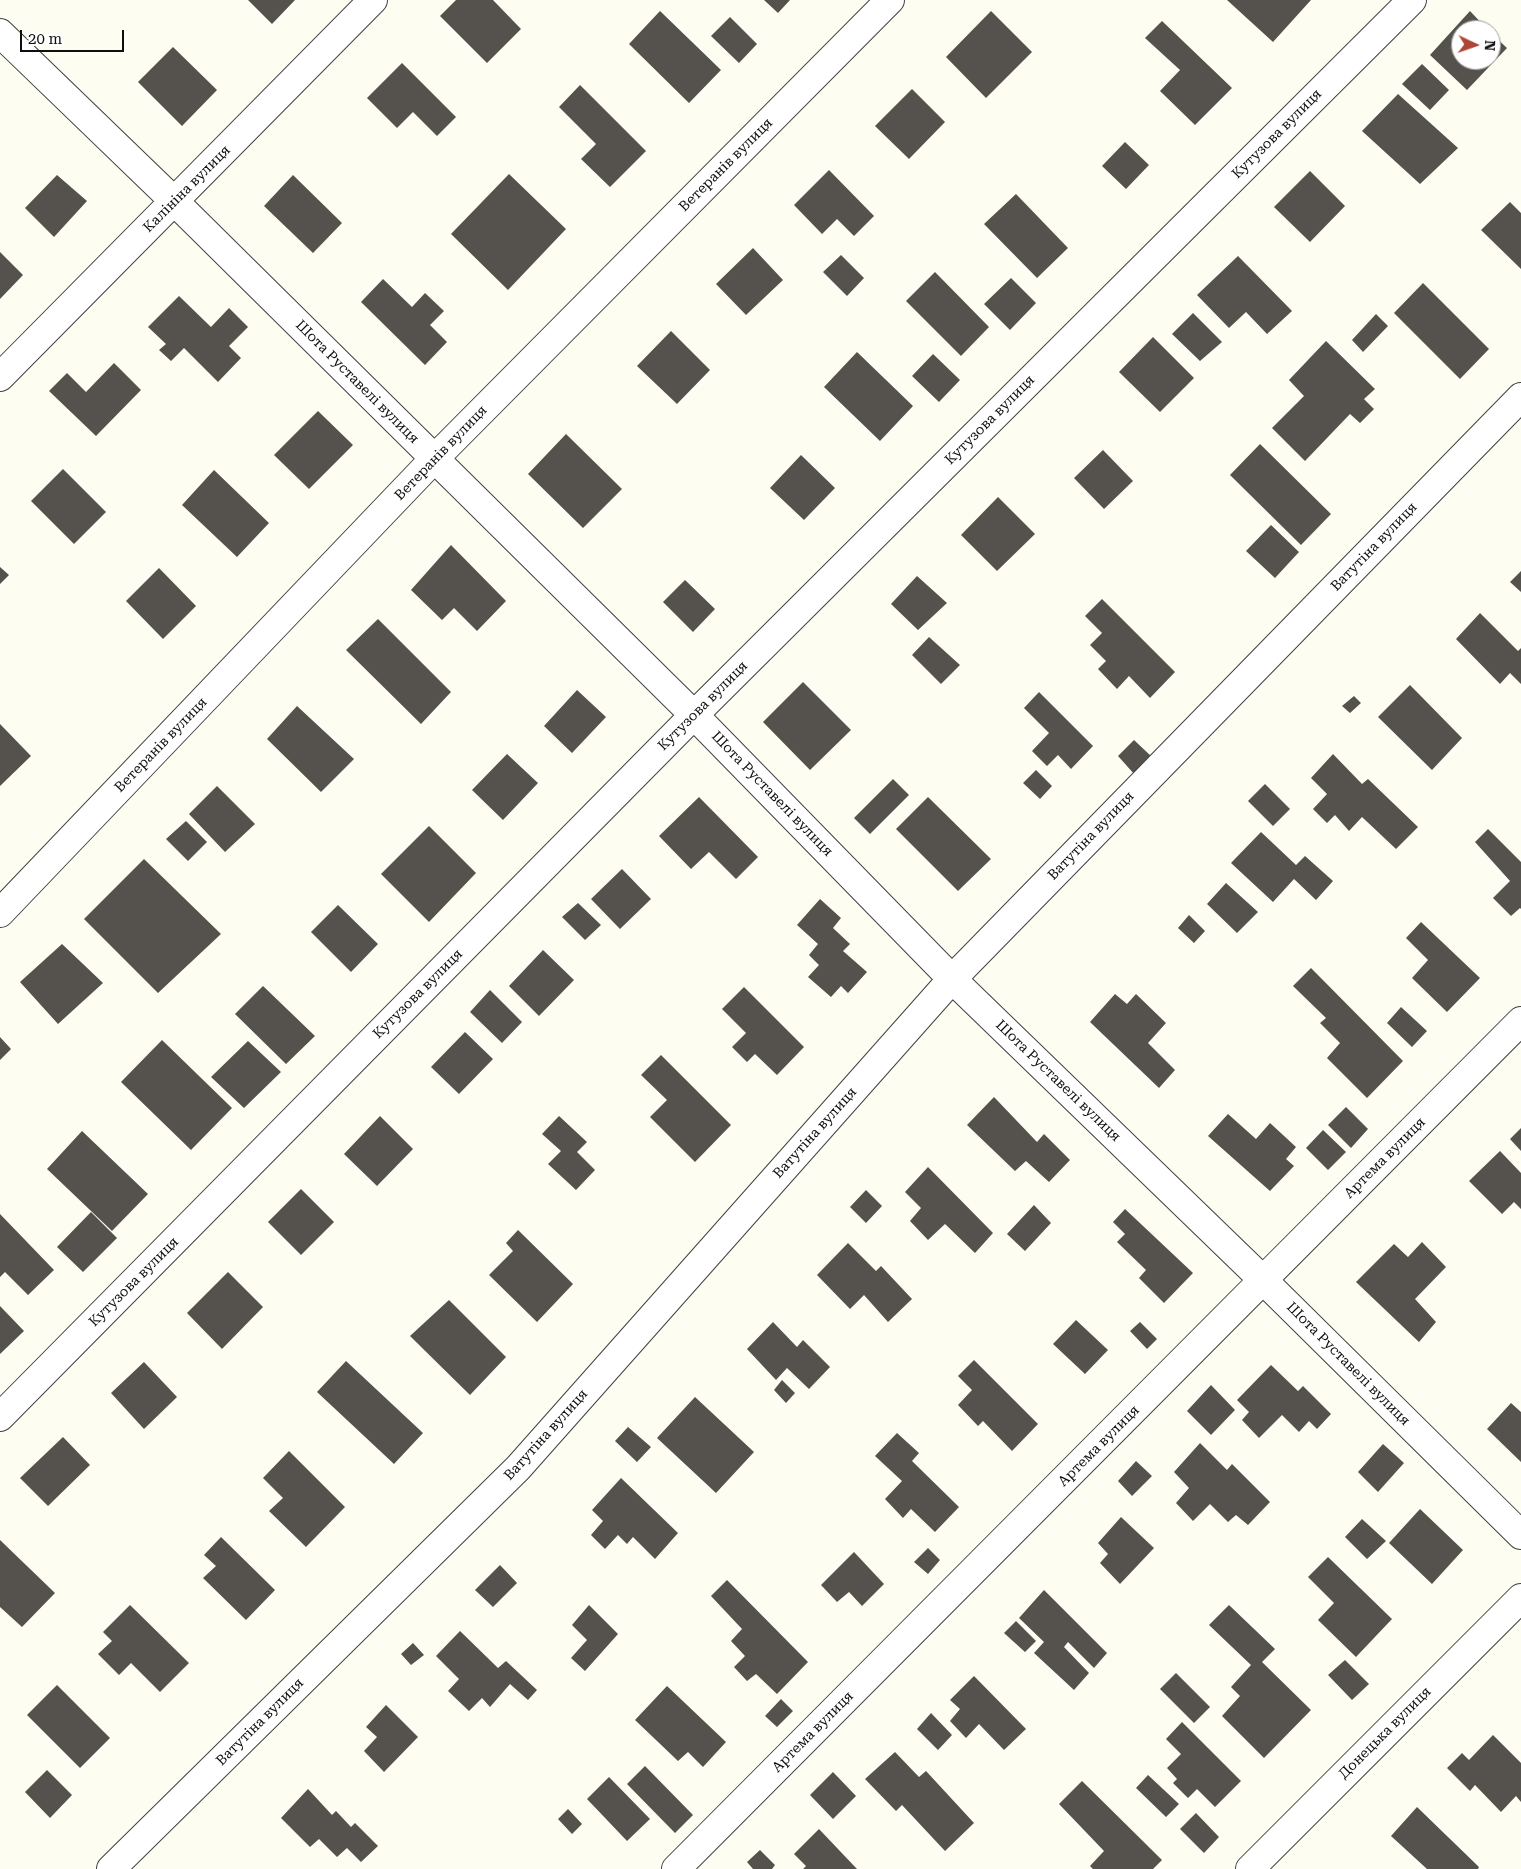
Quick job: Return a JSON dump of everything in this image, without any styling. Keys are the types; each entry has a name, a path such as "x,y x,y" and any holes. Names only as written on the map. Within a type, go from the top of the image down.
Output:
{"street":[{"name":"Калініна вулиця","path":"0,377 374,0"},
{"name":"Ветеранів вулиця","path":"0,913 434,459 890,0"},
{"name":"Кутузова вулиця","path":"0,1417 694,715 1412,0"},
{"name":"Шота Руставелі вулиця","path":"0,34 175,202 694,715 952,979 1264,1281 1521,1535"},
{"name":"Ватутіна вулиця","path":"111,1869 518,1468 952,979 1521,397"},
{"name":"Артема вулиця","path":"676,1869 1521,1021"},
{"name":"Донецька вулиця","path":"1250,1869 1521,1598"}],"building":[{"path":"248,0 295,0 272,24"},
{"path":"456,0 493,0 521,29 487,63 440,16"},
{"path":"764,0 790,0 778,13"},
{"path":"1227,0 1311,0 1273,42"},
{"path":"660,11 721,70 689,103 629,44"},
{"path":"991,11 1032,52 986,98 946,57"},
{"path":"1470,11 1479,20 1462,20"},
{"path":"730,17 757,44 739,63 711,36"},
{"path":"1162,21 1232,88 1195,125 1160,91 1180,70 1145,38"},
{"path":"1451,32 1451,70 1486,70 1467,90 1430,55"},
{"path":"1501,42 1507,48 1501,54"},
{"path":"173,47 217,90 182,126 138,82"},
{"path":"402,63 456,117 437,136 413,112 397,128 367,98"},
{"path":"1422,64 1449,90 1430,110 1402,84"},
{"path":"580,85 646,151 610,187 581,159 596,144 559,107"},
{"path":"912,89 945,122 909,159 875,126"},
{"path":"1398,94 1458,148 1420,184 1362,131"},
{"path":"1125,142 1149,165 1126,189 1102,166"},
{"path":"829,170 874,216 854,236 837,219 822,234 794,205"},
{"path":"1310,171 1345,206 1310,242 1274,207"},
{"path":"509,174 566,229 508,290 451,234"},
{"path":"57,175 87,201 54,237 25,208"},
{"path":"293,175 342,223 313,253 264,206"},
{"path":"1016,194 1068,248 1037,278 984,224"},
{"path":"1510,202 1521,213 1521,269 1481,230"},
{"path":"753,248 783,280 746,315 716,284"},
{"path":"0,252 23,275 0,299"},
{"path":"841,255 864,278 847,296 823,272"},
{"path":"1238,256 1292,311 1267,334 1246,312 1229,328 1197,295"},
{"path":"935,272 989,327 961,356 906,301"},
{"path":"1011,278 1036,303 1010,330 984,304"},
{"path":"383,279 412,307 425,293 444,311 430,325 447,342 425,365 361,302"},
{"path":"1423,283 1489,349 1460,379 1394,313"},
{"path":"179,296 211,327 229,308 248,327 229,346 241,358 218,382 184,348 171,361 159,350 166,344 148,327"},
{"path":"1193,313 1222,342 1200,361 1172,334"},
{"path":"1376,314 1388,326 1363,352 1352,340"},
{"path":"671,331 710,370 677,404 637,366"},
{"path":"1153,337 1194,378 1160,412 1119,372"},
{"path":"1326,341 1375,389 1364,399 1374,409 1360,423 1350,414 1305,461 1272,428 1304,396 1289,380"},
{"path":"857,352 913,406 880,441 824,387"},
{"path":"933,354 960,380 939,402 912,376"},
{"path":"114,363 141,390 96,436 49,391 67,373 86,392"},
{"path":"318,411 353,445 309,489 274,455"},
{"path":"566,434 622,489 583,528 528,474"},
{"path":"1260,444 1331,514 1301,545 1230,475"},
{"path":"1103,450 1133,481 1104,509 1074,478"},
{"path":"801,455 835,488 804,520 770,488"},
{"path":"63,469 106,512 74,544 31,501"},
{"path":"214,470 269,523 237,557 182,505"},
{"path":"998,497 1035,534 997,571 961,535"},
{"path":"1271,525 1299,552 1275,578 1246,551"},
{"path":"451,545 506,601 477,631 454,608 442,620 411,590"},
{"path":"0,567 9,575 0,584"},
{"path":"159,568 196,606 163,639 126,601"},
{"path":"1521,571 1521,592 1510,582"},
{"path":"917,576 947,603 918,630 891,604"},
{"path":"685,580 715,609 693,632 663,602"},
{"path":"1102,599 1175,672 1150,698 1129,676 1117,689 1098,669 1106,661 1090,645 1102,633 1085,616"},
{"path":"1480,613 1518,651 1521,648 1521,684 1510,673 1500,684 1456,639"},
{"path":"378,619 451,692 421,724 346,650"},
{"path":"929,637 960,665 941,684 912,655"},
{"path":"803,682 851,730 810,770 763,722"},
{"path":"1410,685 1462,738 1432,770 1378,717"},
{"path":"577,690 606,717 572,753 544,726"},
{"path":"1039,692 1093,746 1071,769 1058,755 1047,766 1032,751 1049,733 1024,708"},
{"path":"1354,696 1361,703 1350,713 1342,706"},
{"path":"297,706 354,759 321,792 267,739"},
{"path":"0,724 31,756 0,786"},
{"path":"1134,740 1152,757 1135,775 1118,756"},
{"path":"507,754 538,783 503,820 472,790"},
{"path":"1333,754 1362,784 1368,779 1418,827 1396,849 1362,817 1349,831 1335,815 1327,823 1313,809 1327,794 1311,778"},
{"path":"1036,770 1052,786 1040,799 1023,783"},
{"path":"893,779 909,795 870,834 854,818"},
{"path":"1265,784 1290,809 1273,826 1248,801"},
{"path":"217,786 255,824 225,852 189,814"},
{"path":"699,797 758,857 736,879 709,852 691,869 659,836"},
{"path":"928,797 991,859 958,891 896,829"},
{"path":"186,821 207,842 188,861 166,839"},
{"path":"429,826 476,873 429,922 381,874"},
{"path":"1488,829 1521,862 1521,909 1511,916 1493,898 1510,881 1475,842"},
{"path":"1261,832 1296,865 1305,856 1333,881 1316,900 1294,879 1273,902 1231,863"},
{"path":"144,859 221,934 158,993 84,919"},
{"path":"622,869 651,899 620,929 591,899"},
{"path":"1226,883 1258,912 1237,933 1207,904"},
{"path":"820,899 841,918 833,928 850,944 843,951 867,972 848,993 841,986 831,997 808,977 819,965 809,955 818,944 797,925"},
{"path":"578,903 601,925 585,940 562,917"},
{"path":"338,905 378,944 351,972 311,932"},
{"path":"1189,915 1205,931 1194,943 1178,928"},
{"path":"1421,922 1480,978 1447,1012 1412,978 1428,960 1406,938"},
{"path":"62,944 103,983 58,1024 20,982"},
{"path":"543,950 574,980 539,1016 509,986"},
{"path":"1311,968 1403,1061 1367,1098 1327,1058 1340,1043 1320,1023 1326,1018 1293,986"},
{"path":"263,986 315,1036 286,1064 235,1014"},
{"path":"744,987 804,1047 777,1075 755,1054 747,1062 732,1047 746,1033 722,1009"},
{"path":"490,990 522,1022 502,1043 470,1012"},
{"path":"1115,994 1127,1004 1136,994 1166,1023 1148,1043 1175,1070 1159,1088 1090,1022"},
{"path":"1401,1007 1427,1031 1412,1047 1387,1023"},
{"path":"465,1032 493,1059 459,1094 431,1067"},
{"path":"0,1037 11,1049 0,1060"},
{"path":"162,1040 232,1108 191,1150 121,1082"},
{"path":"248,1041 281,1072 244,1108 211,1077"},
{"path":"661,1055 731,1125 695,1162 650,1117 667,1100 641,1075"},
{"path":"994,1097 1037,1142 1044,1134 1070,1160 1049,1182 1026,1161 1015,1171 967,1125"},
{"path":"1346,1107 1368,1129 1351,1148 1328,1125"},
{"path":"1228,1114 1256,1139 1270,1123 1296,1147 1286,1159 1294,1166 1270,1191 1208,1136"},
{"path":"380,1116 413,1149 377,1186 344,1154"},
{"path":"559,1116 587,1142 577,1152 595,1170 576,1190 548,1164 561,1151 542,1134"},
{"path":"1521,1128 1521,1151 1510,1139"},
{"path":"1323,1130 1346,1152 1328,1170 1306,1148"},
{"path":"82,1131 148,1194 112,1231 47,1169"},
{"path":"1500,1151 1521,1173 1521,1209 1514,1202 1502,1214 1469,1181"},
{"path":"928,1167 993,1233 975,1253 945,1224 928,1240 910,1221 921,1208 905,1192"},
{"path":"301,1189 334,1222 301,1255 268,1222"},
{"path":"866,1190 882,1206 866,1223 850,1207"},
{"path":"1034,1205 1051,1223 1025,1251 1007,1234"},
{"path":"1125,1209 1193,1273 1164,1303 1139,1278 1146,1270 1117,1242 1125,1234 1113,1222"},
{"path":"91,1212 117,1238 83,1272 57,1247"},
{"path":"0,1214 54,1270 28,1295 5,1272 0,1277"},
{"path":"518,1230 573,1284 537,1322 489,1275 513,1251 506,1243"},
{"path":"1422,1242 1446,1267 1415,1299 1436,1322 1419,1342 1356,1282 1394,1244 1408,1257"},
{"path":"848,1243 876,1271 881,1266 912,1299 888,1322 864,1295 850,1309 817,1275"},
{"path":"228,1272 263,1307 222,1349 187,1313"},
{"path":"449,1300 506,1357 470,1395 410,1336"},
{"path":"0,1306 24,1331 0,1354"},
{"path":"1076,1320 1108,1350 1085,1374 1053,1344"},
{"path":"773,1322 797,1347 803,1340 830,1367 809,1389 787,1368 776,1380 747,1349"},
{"path":"1140,1322 1157,1339 1147,1349 1130,1331"},
{"path":"974,1360 1038,1424 1012,1451 983,1421 978,1426 958,1405 972,1390 958,1376"},
{"path":"346,1361 423,1433 394,1464 317,1392"},
{"path":"144,1362 177,1397 144,1429 111,1393"},
{"path":"1271,1365 1298,1391 1303,1386 1331,1414 1317,1429 1309,1421 1299,1432 1282,1415 1259,1438 1242,1420 1249,1412 1237,1400"},
{"path":"782,1380 795,1393 786,1403 774,1390"},
{"path":"1211,1385 1235,1410 1211,1435 1187,1411"},
{"path":"695,1397 754,1452 716,1493 657,1438"},
{"path":"1511,1403 1521,1412 1521,1462 1487,1429"},
{"path":"628,1427 651,1447 637,1462 615,1441"},
{"path":"897,1433 919,1453 912,1461 959,1507 935,1532 911,1509 903,1518 885,1499 902,1481 875,1456"},
{"path":"63,1437 90,1465 48,1506 20,1478"},
{"path":"1200,1443 1227,1470 1232,1464 1270,1502 1248,1525 1236,1515 1228,1522 1210,1504 1193,1521 1176,1503 1189,1488 1174,1472"},
{"path":"1383,1444 1404,1463 1378,1492 1358,1472"},
{"path":"289,1451 345,1507 306,1547 269,1511 283,1498 263,1478"},
{"path":"1136,1461 1152,1476 1132,1496 1118,1481"},
{"path":"621,1478 678,1533 655,1559 633,1537 627,1544 618,1535 605,1549 591,1535 603,1521 592,1510"},
{"path":"1420,1509 1463,1550 1432,1584 1389,1543"},
{"path":"1121,1517 1154,1548 1120,1584 1100,1563 1108,1554 1098,1543"},
{"path":"1362,1519 1386,1541 1367,1559 1345,1537"},
{"path":"221,1537 275,1590 246,1620 203,1578 216,1566 204,1555"},
{"path":"0,1540 55,1593 22,1627 0,1607"},
{"path":"928,1548 940,1560 928,1574 914,1562"},
{"path":"854,1552 884,1584 862,1606 849,1592 837,1602 821,1585"},
{"path":"1328,1557 1392,1619 1356,1657 1318,1620 1334,1603 1308,1577"},
{"path":"500,1565 517,1583 493,1607 475,1590"},
{"path":"727,1580 808,1662 777,1694 756,1674 747,1681 734,1667 745,1656 731,1641 742,1629 711,1596"},
{"path":"1044,1590 1107,1653 1094,1668 1068,1642 1064,1647 1089,1673 1074,1690 1034,1653 1044,1642 1019,1618"},
{"path":"130,1605 189,1663 160,1692 131,1663 119,1675 98,1654 112,1641 103,1632"},
{"path":"589,1605 618,1634 585,1671 571,1658 587,1640 572,1625"},
{"path":"1229,1605 1275,1649 1262,1662 1311,1710 1264,1758 1222,1716 1240,1696 1231,1687 1251,1665 1209,1625"},
{"path":"1016,1621 1036,1641 1025,1652 1004,1633"},
{"path":"460,1631 498,1668 506,1661 537,1690 528,1700 510,1684 490,1707 482,1698 469,1711 448,1691 459,1679 436,1656"},
{"path":"413,1643 424,1655 411,1665 401,1654"},
{"path":"1345,1660 1369,1684 1352,1700 1328,1675"},
{"path":"1176,1673 1210,1707 1194,1723 1160,1689"},
{"path":"974,1676 1026,1729 1004,1750 979,1724 966,1738 950,1721 960,1709 950,1700"},
{"path":"57,1685 110,1738 80,1768 27,1715"},
{"path":"667,1686 726,1742 703,1767 688,1752 678,1761 635,1720"},
{"path":"781,1699 793,1711 777,1727 765,1716"},
{"path":"386,1705 418,1737 384,1772 364,1751 377,1737 366,1727"},
{"path":"931,1713 952,1735 938,1750 917,1729"},
{"path":"1182,1722 1241,1781 1215,1807 1197,1789 1188,1798 1173,1783 1177,1779 1167,1768 1181,1754 1166,1739"},
{"path":"1493,1735 1521,1763 1521,1802 1516,1796 1501,1812 1475,1785 1470,1791 1447,1768 1462,1753 1469,1760"},
{"path":"895,1752 919,1777 926,1771 974,1823 945,1851 902,1805 896,1811 865,1779"},
{"path":"645,1766 693,1815 675,1833 627,1784"},
{"path":"47,1770 72,1795 50,1818 25,1792"},
{"path":"833,1772 856,1796 833,1819 810,1795"},
{"path":"1148,1775 1179,1804 1166,1817 1136,1788"},
{"path":"609,1777 650,1819 627,1841 587,1799"},
{"path":"1082,1781 1162,1860 1153,1869 1093,1869 1090,1866 1104,1851 1059,1804"},
{"path":"308,1789 332,1815 336,1811 351,1827 355,1823 378,1846 361,1862 347,1848 337,1857 319,1839 310,1847 281,1818"},
{"path":"1417,1807 1479,1867 1478,1869 1427,1869 1391,1836"},
{"path":"568,1809 582,1824 572,1834 558,1819"},
{"path":"1196,1813 1219,1837 1204,1853 1180,1829"},
{"path":"819,1829 857,1869 803,1869 806,1866 794,1854"},
{"path":"760,1850 775,1865 772,1869 753,1869 747,1862"}]}
